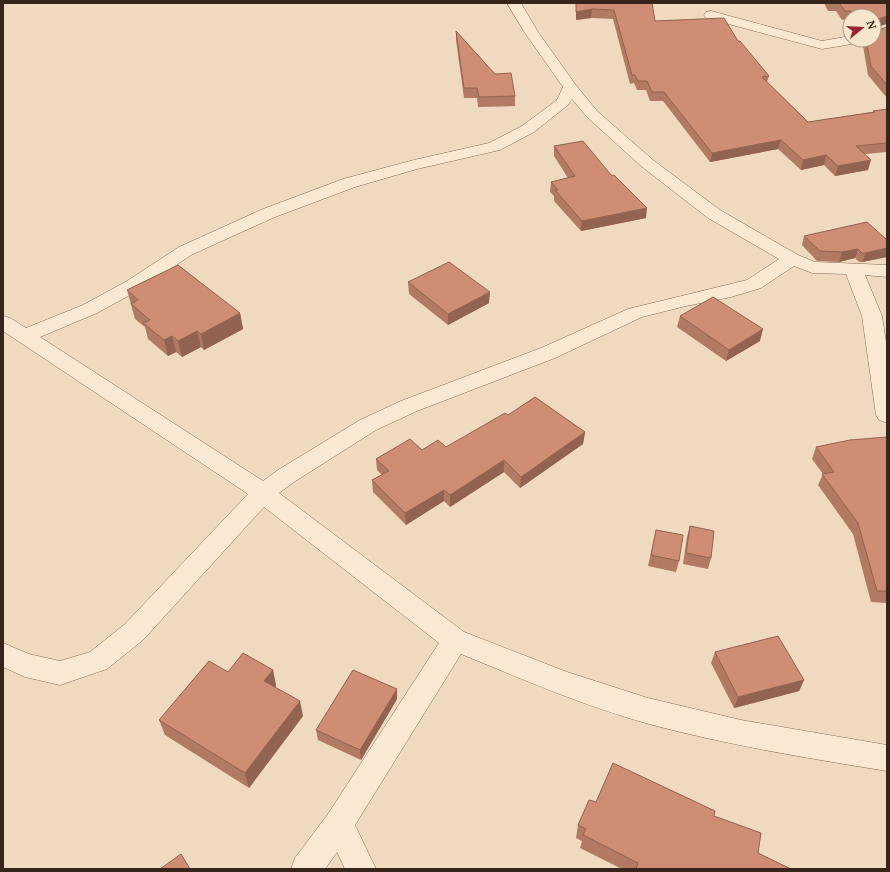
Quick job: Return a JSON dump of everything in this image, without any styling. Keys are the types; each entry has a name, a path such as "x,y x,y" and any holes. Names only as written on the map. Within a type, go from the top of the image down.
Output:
{"street":[{"path":"514,3 532,33 570,87 592,114 648,163 714,214 792,259 812,267 887,271"},
{"path":"711,15 822,45 842,42"},
{"path":"25,336 90,309 134,285 185,251 269,213 349,183 414,165 494,147 528,129 563,102 570,87"},
{"path":"3,654 25,664 60,673 98,660 134,632 263,493 286,476 368,425 409,406 548,353 635,313 686,300 731,291 754,284 792,259"},
{"path":"854,270 872,316 887,415"},
{"path":"3,322 263,493 455,640 564,683 648,711 741,733 887,758"},
{"path":"306,869 339,824 455,640"},
{"path":"339,824 361,869"}],"building":[{"path":"576,3 652,3 655,21 724,18 738,41 740,41 769,76 762,77 808,122 887,109 887,143 856,146 871,160 838,166 826,155 803,160 781,140 712,153 664,92 652,92 647,81 638,81 635,75 632,75 614,10 592,9 576,12"},
{"path":"839,3 887,3 887,16 882,18 882,8 843,8"},
{"path":"887,27 887,85 871,66 868,48 882,48 882,29"},
{"path":"456,31 495,74 511,73 515,96 479,97 477,88 464,88"},
{"path":"583,141 612,176 614,175 647,208 582,221 555,190 558,190 551,182 575,176 554,146"},
{"path":"867,222 887,240 887,248 866,253 862,253 858,249 842,252 820,251 804,236"},
{"path":"449,262 490,292 448,314 408,282"},
{"path":"178,265 240,313 201,334 197,331 178,341 172,336 164,340 143,323 150,320 131,304 138,300 127,290"},
{"path":"713,297 763,329 729,350 680,316"},
{"path":"535,397 585,432 521,477 504,460 450,495 444,490 405,513 372,480 389,471 376,459 410,439 422,450 438,440 446,447 505,413 508,415"},
{"path":"887,437 887,591 877,591 858,523 822,474 834,472 816,447 850,440"},
{"path":"690,526 714,531 711,558 686,553"},
{"path":"656,530 683,535 679,561 651,555"},
{"path":"778,636 804,680 738,697 715,652"},
{"path":"243,653 273,670 264,681 300,701 245,773 159,720 209,661 228,672"},
{"path":"353,670 397,689 360,750 316,730"},
{"path":"613,763 715,811 714,816 761,833 758,853 791,869 636,869 638,863 583,835 586,829 578,825 589,800 596,802"},
{"path":"181,854 190,869 160,869"}]}
